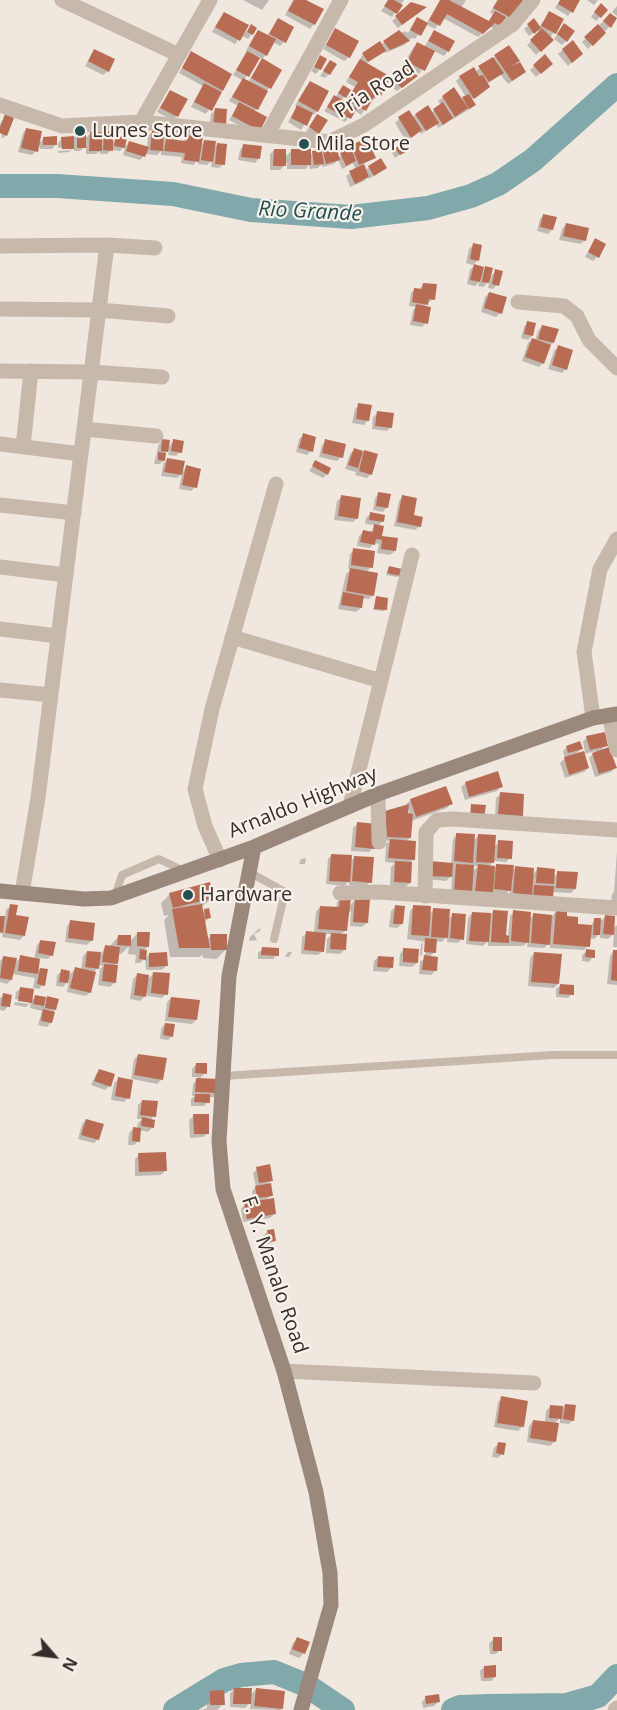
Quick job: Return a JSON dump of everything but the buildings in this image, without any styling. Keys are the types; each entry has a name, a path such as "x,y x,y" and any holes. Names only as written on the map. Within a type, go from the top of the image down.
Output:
{"street":[{"path":"62,0 179,55"},
{"path":"141,122 210,0"},
{"path":"267,135 341,0"},
{"name":"Pria Road","path":"0,105 62,126 141,122 329,142 355,129 513,24 533,0"},
{"path":"22,893 38,798 107,245"},
{"path":"0,246 107,245 155,248"},
{"path":"518,302 564,306 577,316 589,340 617,369"},
{"path":"0,309 99,310 168,316"},
{"path":"0,370 91,372 162,377"},
{"path":"23,447 31,371"},
{"path":"84,429 156,436"},
{"path":"0,444 81,454"},
{"path":"220,860 205,826 195,789 212,709 276,484"},
{"path":"0,506 74,513"},
{"path":"593,718 584,652 600,569 617,539"},
{"path":"350,806 412,555"},
{"path":"0,567 66,575"},
{"path":"0,629 58,636"},
{"path":"232,637 381,681"},
{"path":"0,690 51,695"},
{"path":"613,714 617,750"},
{"name":"Arnaldo Highway","path":"0,891 84,899 114,897 254,847 378,794 593,718 613,714"},
{"path":"378,794 379,842"},
{"path":"425,896 426,832 437,820 453,819 617,830"},
{"name":"F. Y. Manalo Road","path":"254,847 229,976 219,1141 223,1189 284,1371 316,1492 330,1573 331,1605 319,1653 302,1704"},
{"path":"340,893 379,892 617,908"},
{"path":"284,1371 534,1383"}],"lane":[{"path":"249,872 285,892 274,939"},
{"path":"223,1076 553,1055 617,1055"}],"waterway":[{"name":"Rio Grande","path":"0,186 57,186 173,194 251,210 351,217 428,208 471,196 498,184 533,160 617,85"},
{"path":"175,1710 224,1680 241,1675 274,1672 306,1685 343,1710"},
{"path":"453,1710 460,1707 566,1705 598,1696 617,1676"}],"place":[{"name":"Lunes Store","path":"80,131"},
{"name":"Mila Store","path":"304,144"},
{"name":"Hardware","path":"188,895"}]}
